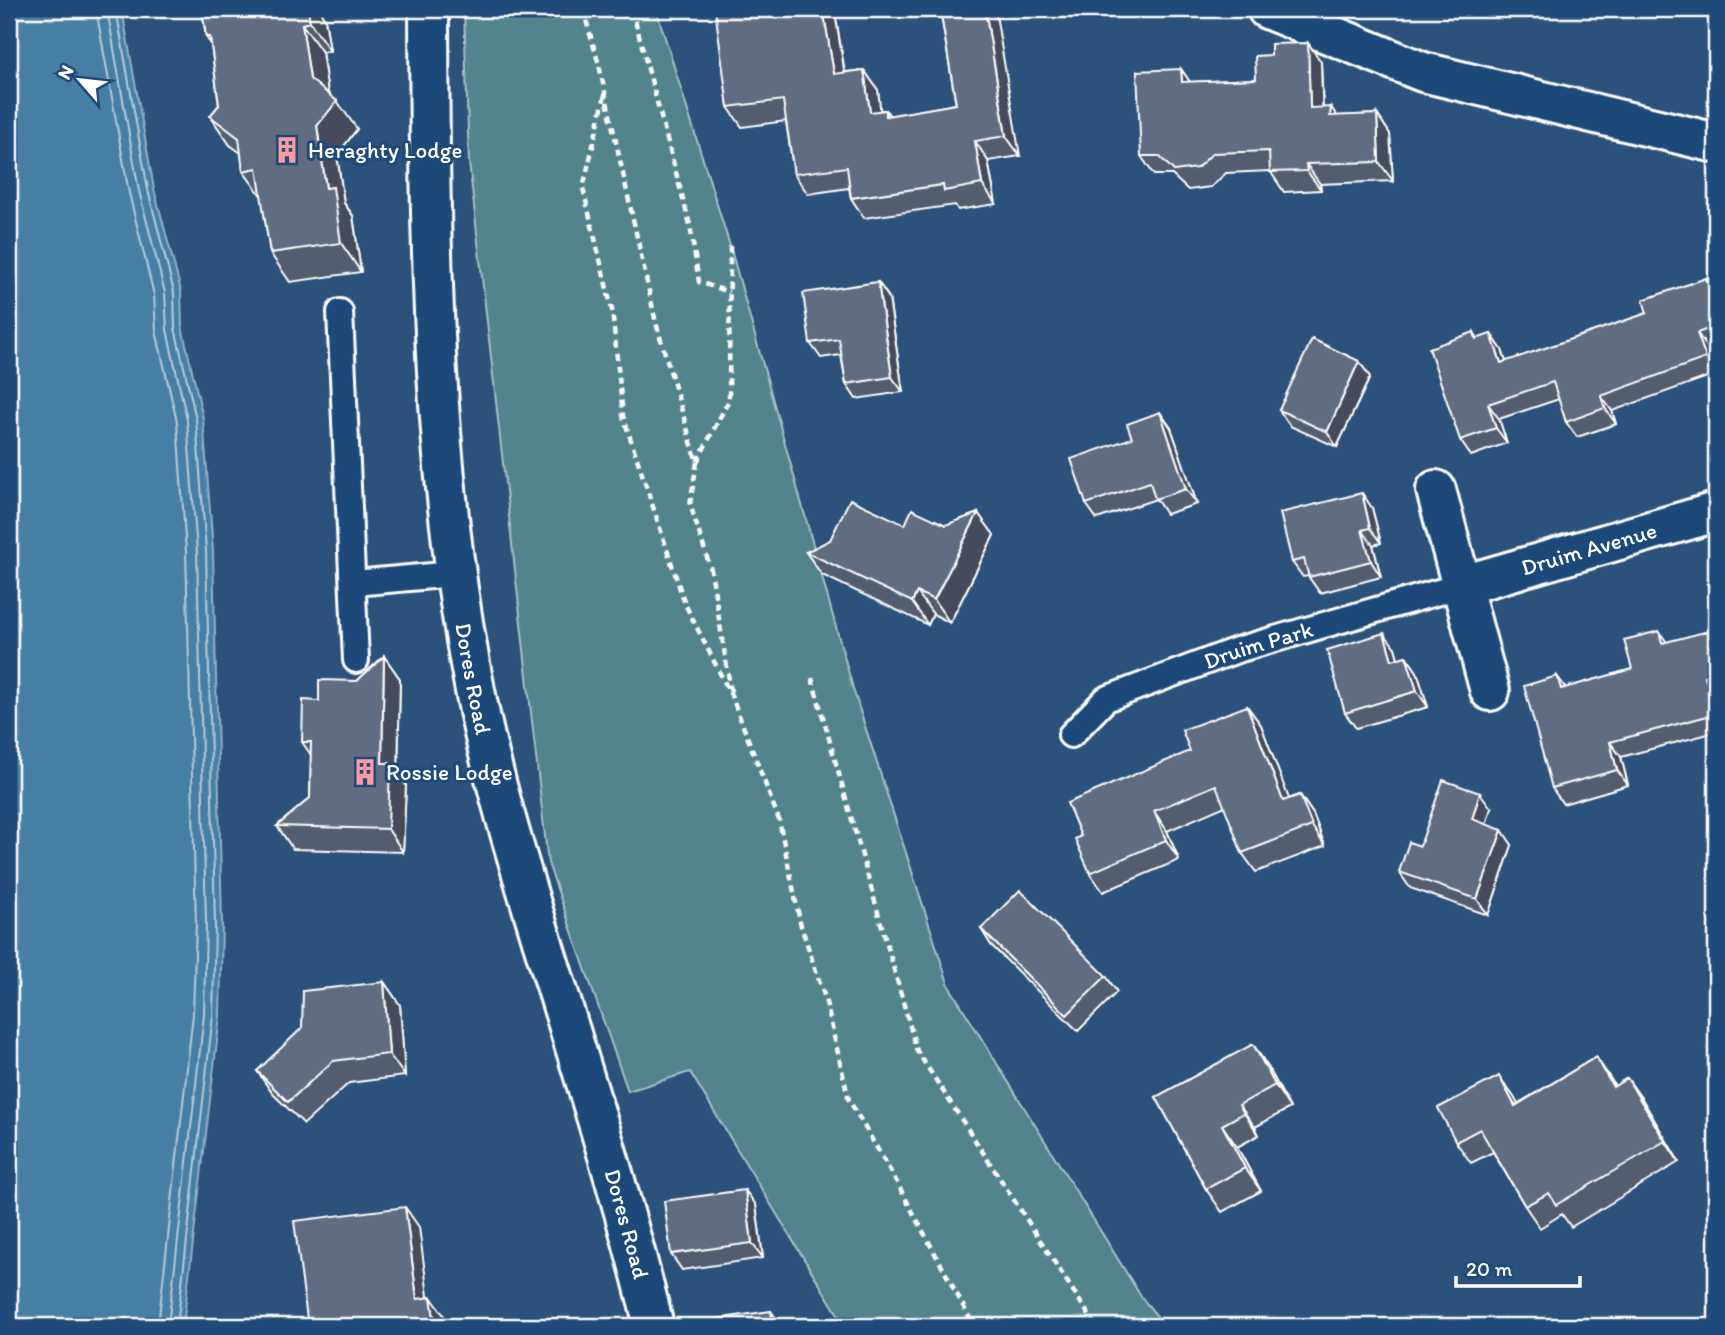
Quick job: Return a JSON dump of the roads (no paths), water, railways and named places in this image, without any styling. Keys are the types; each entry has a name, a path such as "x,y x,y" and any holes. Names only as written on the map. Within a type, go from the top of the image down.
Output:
{"main road":[{"name":"Dores Road","path":"429,9 434,363 454,574 480,717 518,859 631,1232 653,1326"},
{"path":"1267,9 1423,72 1716,143"},
{"path":"1436,490 1490,691"},
{"name":"Druim Avenue","path":"1463,585 1716,512"}],"lane":[{"path":"340,312 356,660"},
{"path":"354,583 454,574"},
{"name":"Druim Park","path":"1071,735 1106,699 1237,650 1463,585"}],"water":[{"path":"9,9 122,9 154,189 181,291 182,327 203,418 213,551 222,923 220,1016 183,1326 9,1326"}],"place":[{"name":"Heraghty Lodge","path":"287,150"},
{"name":"Rossie Lodge","path":"365,772"}]}
